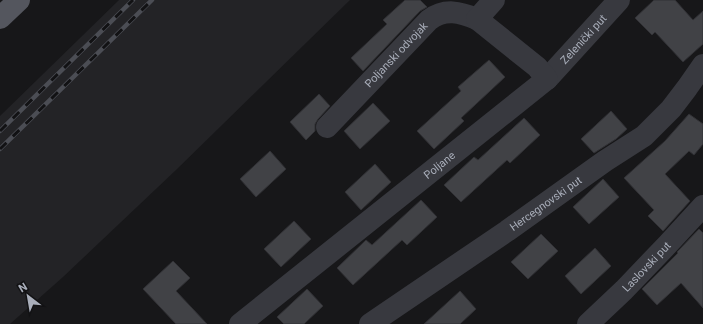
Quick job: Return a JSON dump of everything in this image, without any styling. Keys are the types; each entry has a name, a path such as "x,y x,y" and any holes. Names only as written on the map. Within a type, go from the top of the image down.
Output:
{"main road":[{"path":"0,18 19,0"}],"street":[{"path":"494,0 477,19 537,67 547,79"},
{"name":"Zelenički put","path":"547,79 619,0"},
{"name":"Poljanski odvojak","path":"327,127 428,20 436,15 448,12 464,14 477,19"},
{"name":"Hercegnovski put","path":"370,324 507,231 605,161 644,136 671,109 703,64"},
{"name":"Poljane","path":"240,324 547,79"},
{"name":"Laslovski put","path":"588,324 624,290 703,206"}],"shaded area":[{"path":"119,0 350,0 176,170 63,277 10,324 0,324 0,116"}],"building":[{"path":"405,0 420,0 427,7 420,11 363,71 351,58 387,24 383,20"},
{"path":"654,0 675,0 693,20 703,11 703,44 683,62 655,32 652,35 635,18"},
{"path":"489,60 505,77 461,118 464,121 434,149 417,131 461,91 458,87"},
{"path":"319,94 330,106 318,119 315,124 315,131 306,140 290,122"},
{"path":"373,103 390,121 360,149 344,131"},
{"path":"611,111 627,129 616,139 594,153 581,139"},
{"path":"689,114 703,124 703,144 694,155 689,151 665,174 690,201 663,231 648,216 654,210 624,178 665,141"},
{"path":"524,118 540,135 510,163 507,160 461,202 444,185 474,157 478,160"},
{"path":"270,151 286,169 256,197 240,179"},
{"path":"375,164 391,182 361,210 345,192"},
{"path":"603,179 619,197 589,224 573,207"},
{"path":"421,200 437,217 407,245 402,240 353,285 337,268 366,240 372,245"},
{"path":"294,221 311,239 281,267 264,249"},
{"path":"699,229 703,233 703,308 681,283 657,305 642,289 678,253 677,252"},
{"path":"541,234 558,251 528,279 511,262"},
{"path":"595,248 611,266 581,294 565,276"},
{"path":"173,261 190,278 176,291 207,324 176,324 143,289"},
{"path":"307,289 323,306 304,324 284,324 277,317"},
{"path":"460,291 476,309 460,324 424,324"}],"railway":[{"path":"0,131 133,0"},
{"path":"0,149 152,0"}]}
